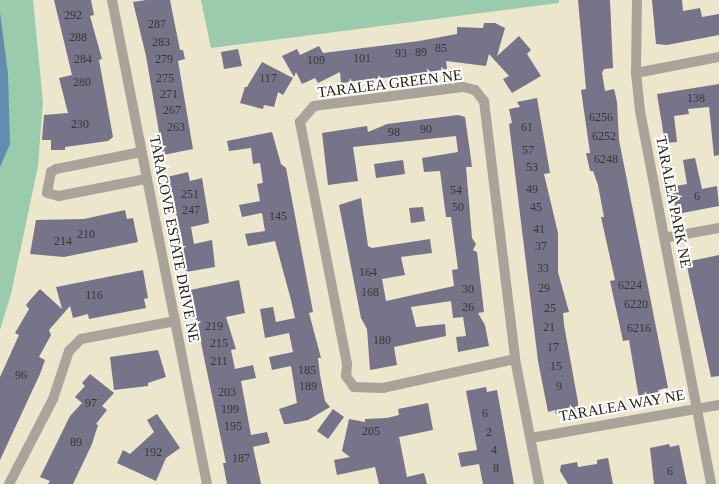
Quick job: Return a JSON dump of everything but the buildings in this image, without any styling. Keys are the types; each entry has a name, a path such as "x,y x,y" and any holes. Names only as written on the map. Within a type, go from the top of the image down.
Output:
{"street":[{"name":"TARACOVE ESTATE DRIVE NE","path":"112,0 207,484"},
{"name":"TARALEA PARK NE","path":"637,0 636,73 664,238 711,484"},
{"path":"636,73 719,57"},
{"name":"TARALEA GREEN NE","path":"515,359 383,388 361,389 348,383 300,122 308,110 326,104 463,88 474,90 484,101 515,359 539,484"},
{"path":"141,152 51,172 47,193 59,196 146,179"},
{"path":"664,238 719,228"},
{"path":"9,484 54,399 69,351 81,339 174,321"},
{"name":"TARALEA WAY NE","path":"531,438 719,405"}],"green space":[{"path":"0,0 33,0 43,102 38,166 11,294 0,330"},
{"path":"201,0 559,0 559,3 211,48"}],"water":[{"path":"0,12 8,74 10,144 0,167"}]}
